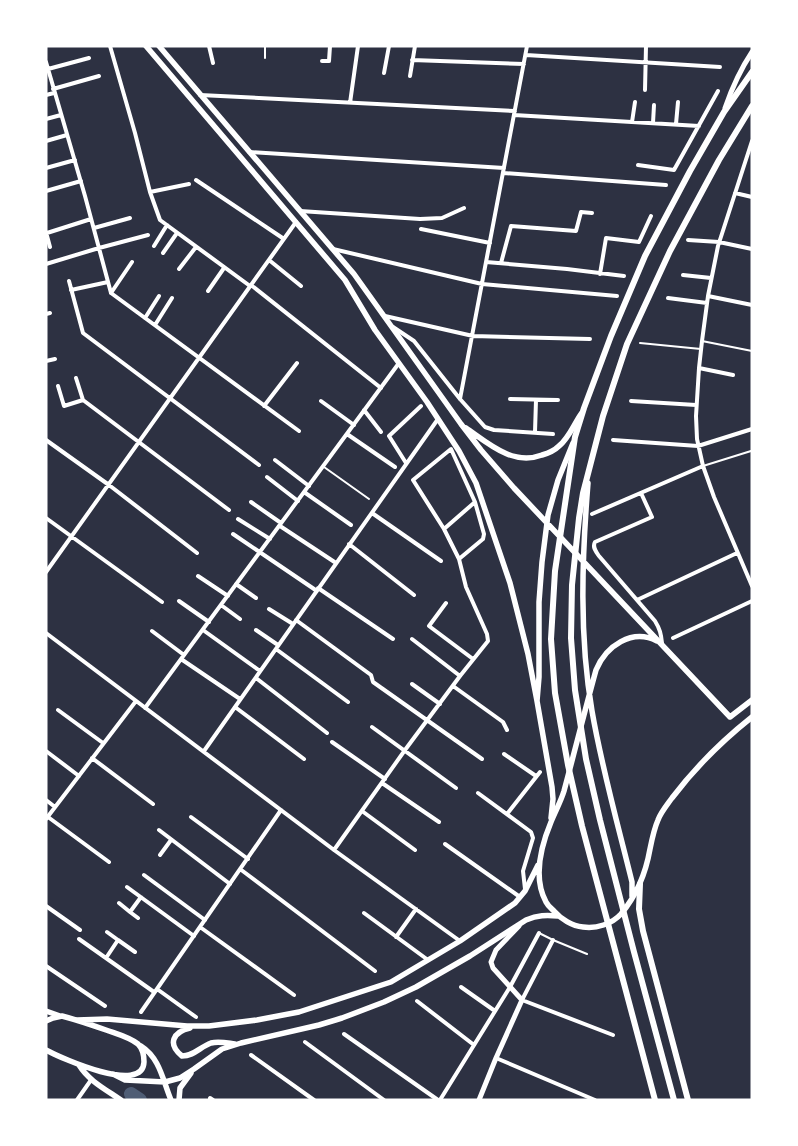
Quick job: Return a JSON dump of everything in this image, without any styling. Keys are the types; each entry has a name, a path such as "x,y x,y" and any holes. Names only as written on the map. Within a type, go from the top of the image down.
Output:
{"highway":[{"path":"655,1100 582,826 568,765 555,693 551,639 555,571 575,437 611,336 636,276 701,150 724,112 752,72"},
{"path":"674,1100 600,820 586,759 575,690 570,638 572,585 579,518 588,471 603,416 627,344 670,251 719,160 752,106"},
{"path":"640,884 639,909 643,932 688,1100"}],"main road":[{"path":"146,46 346,280 375,330 459,451 476,483 510,583 522,627 552,786 553,799 550,825"},
{"path":"159,46 354,274 461,424 497,468 730,717 752,700"},
{"path":"724,112 734,84 752,52"},
{"path":"296,222 304,217"},
{"path":"461,424 506,454 515,457 536,458 560,446 584,408"},
{"path":"537,702 539,602 544,540 553,496 575,437"},
{"path":"588,471 583,612 588,678 592,711 632,882 632,898"},
{"path":"238,1044 214,1042 188,1056 182,1056 175,1049 173,1042 175,1036 183,1030 300,1012 391,982 460,941 515,903 525,891 539,863 550,825 562,798 596,670 603,657 611,648 633,637 646,637 662,643"},
{"path":"539,863 540,886 546,903 558,916 583,927 607,924 616,918 632,898 640,884 660,815 683,783 711,754 752,717"},
{"path":"114,1074 125,1080 165,1082 180,1078 222,1049 319,1025 384,1002 437,975 523,922 537,916 558,916"},
{"path":"479,1100 522,1000 493,968 491,962 496,950 523,922"},
{"path":"46,1011 124,1036 148,1051 157,1064 171,1100"},
{"path":"46,1021 62,1016"},
{"path":"76,1020 107,1019 187,1026 209,1026"},
{"path":"48,1052 95,1070 114,1074 134,1074 142,1069 144,1062 142,1049 139,1045"},
{"path":"79,1065 91,1080 120,1100"},
{"path":"179,1100 180,1088 194,1069"}],"street":[{"path":"110,46 150,192 159,218 224,268 251,285 381,388"},
{"path":"209,46 213,62"},
{"path":"322,61 329,61 330,46"},
{"path":"350,103 358,46"},
{"path":"384,73 389,46"},
{"path":"410,76 415,46"},
{"path":"460,399 528,46"},
{"path":"645,90 646,46"},
{"path":"526,55 720,67"},
{"path":"48,69 89,58"},
{"path":"412,60 524,64"},
{"path":"46,62 49,82 54,91 75,160 111,293 299,431"},
{"path":"46,95 99,76"},
{"path":"638,165 674,170 718,91"},
{"path":"200,95 515,113 699,126"},
{"path":"632,122 635,102"},
{"path":"676,124 678,102"},
{"path":"653,123 654,105"},
{"path":"46,119 61,115"},
{"path":"46,141 67,134"},
{"path":"751,144 719,242 711,278 699,368 696,431 703,466 752,586"},
{"path":"249,152 504,170 666,185"},
{"path":"46,168 75,160"},
{"path":"196,180 284,239"},
{"path":"46,191 81,181"},
{"path":"150,192 189,184"},
{"path":"735,193 752,197"},
{"path":"300,211 420,219 442,218 464,208"},
{"path":"501,263 510,226 576,231 581,212 592,213"},
{"path":"600,274 606,238 639,242 651,216"},
{"path":"94,228 130,218"},
{"path":"50,247 46,232 92,219"},
{"path":"46,572 296,222"},
{"path":"154,246 166,225"},
{"path":"421,229 490,243"},
{"path":"163,253 177,233"},
{"path":"46,264 148,235"},
{"path":"688,240 719,242 752,249"},
{"path":"179,270 196,247"},
{"path":"331,248 482,284 617,296"},
{"path":"269,260 302,286"},
{"path":"111,293 132,262"},
{"path":"486,262 624,276"},
{"path":"208,291 224,268"},
{"path":"683,275 711,278"},
{"path":"69,281 83,333 259,465"},
{"path":"72,290 108,282"},
{"path":"145,318 160,296"},
{"path":"708,296 752,305"},
{"path":"155,325 172,298"},
{"path":"668,298 707,303"},
{"path":"382,315 472,336 590,339"},
{"path":"391,325 414,341 485,427 489,429 552,434"},
{"path":"46,361 55,359"},
{"path":"264,406 297,363"},
{"path":"145,708 399,363"},
{"path":"699,368 733,375"},
{"path":"76,378 83,400 229,510"},
{"path":"58,386 64,406 83,400"},
{"path":"510,399 558,400"},
{"path":"535,432 536,400"},
{"path":"321,401 354,425"},
{"path":"631,401 696,405"},
{"path":"406,463 390,438 390,434 421,406"},
{"path":"364,410 381,432"},
{"path":"204,752 438,419"},
{"path":"613,440 698,446 752,429"},
{"path":"347,434 395,467"},
{"path":"46,440 197,553"},
{"path":"334,850 405,750 488,641 466,587 459,559 444,529 413,480 451,449 475,502 484,534 483,539 459,559"},
{"path":"275,460 309,486"},
{"path":"592,514 703,466"},
{"path":"266,478 298,501"},
{"path":"304,492 351,525"},
{"path":"641,493 652,517 595,542 594,546 596,553 655,621 659,628 662,643"},
{"path":"251,502 336,563"},
{"path":"444,529 475,502"},
{"path":"372,513 441,561"},
{"path":"46,518 162,602"},
{"path":"238,519 270,539"},
{"path":"233,534 393,639"},
{"path":"350,544 414,595"},
{"path":"637,600 737,553"},
{"path":"198,576 228,596"},
{"path":"236,584 256,598"},
{"path":"179,600 209,622"},
{"path":"673,638 752,601"},
{"path":"446,603 429,626 474,659"},
{"path":"221,605 240,619"},
{"path":"269,609 295,622 371,675 373,682 482,760"},
{"path":"203,630 260,671"},
{"path":"256,630 348,702"},
{"path":"152,631 184,655"},
{"path":"46,633 334,850 460,941"},
{"path":"412,639 460,676"},
{"path":"181,659 240,699"},
{"path":"256,678 327,733"},
{"path":"412,684 440,704"},
{"path":"453,686 503,722 506,730"},
{"path":"109,862 47,818 136,701"},
{"path":"235,707 304,759"},
{"path":"58,710 103,744"},
{"path":"372,727 456,788"},
{"path":"332,742 439,822"},
{"path":"46,751 79,776"},
{"path":"504,754 536,776"},
{"path":"92,758 153,804"},
{"path":"507,814 540,772"},
{"path":"478,793 531,832 533,838 523,871 525,891"},
{"path":"46,800 55,807"},
{"path":"141,1012 282,810"},
{"path":"362,812 415,850"},
{"path":"191,817 248,859"},
{"path":"159,830 230,884"},
{"path":"160,854 171,840"},
{"path":"445,844 520,897"},
{"path":"240,869 375,971"},
{"path":"144,875 205,920"},
{"path":"127,887 194,936"},
{"path":"130,912 142,898"},
{"path":"119,903 138,918"},
{"path":"46,906 80,930"},
{"path":"396,937 416,909"},
{"path":"364,914 428,960"},
{"path":"200,927 294,995"},
{"path":"108,932 135,952"},
{"path":"344,1034 439,1100 510,987 539,933"},
{"path":"79,939 196,1017"},
{"path":"106,958 118,940"},
{"path":"553,940 522,1000 613,1036"},
{"path":"46,966 105,1006"},
{"path":"461,987 495,1011"},
{"path":"417,1001 474,1045"},
{"path":"305,1042 384,1100"},
{"path":"252,1055 314,1100"},
{"path":"496,1058 595,1100"},
{"path":"77,1100 91,1080"}],"lane":[{"path":"265,46 265,58"},
{"path":"702,341 752,351"},
{"path":"640,343 701,348"},
{"path":"703,466 752,451"},
{"path":"323,466 369,499"},
{"path":"539,933 587,954"}],"waterway":[{"path":"131,1094 140,1100"}]}
